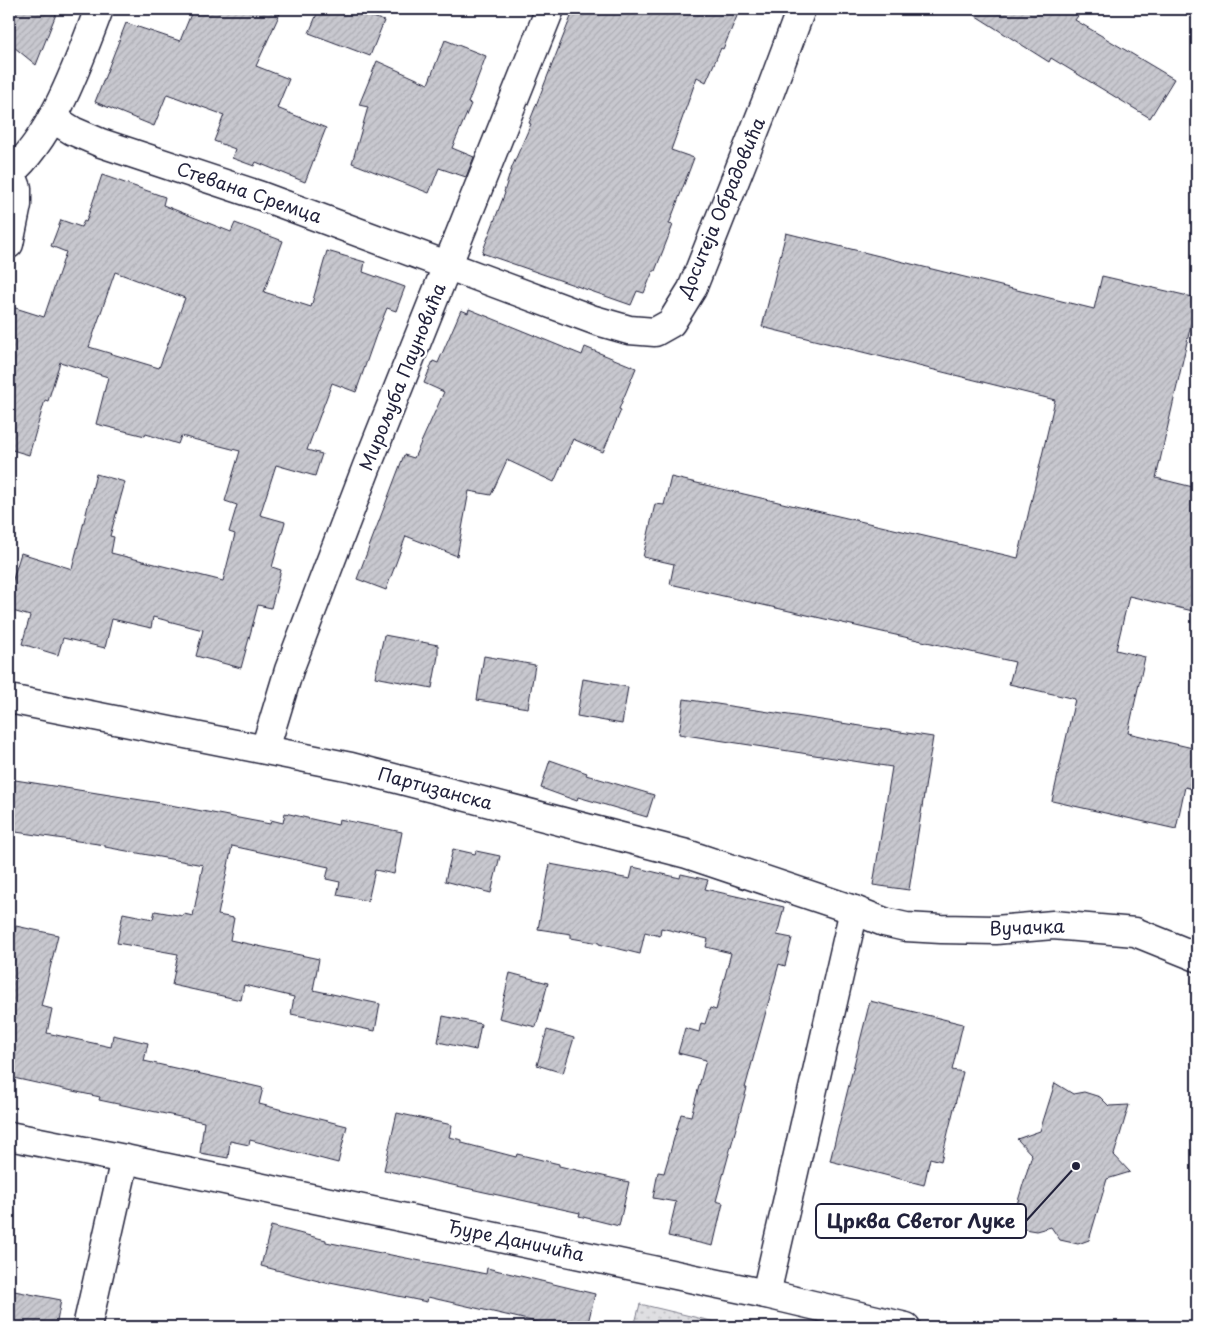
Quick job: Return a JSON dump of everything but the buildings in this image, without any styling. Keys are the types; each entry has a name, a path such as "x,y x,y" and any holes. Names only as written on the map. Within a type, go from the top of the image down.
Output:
{"street":[{"path":"9,244 17,205 17,188 10,173 30,152 52,118 83,52 99,9"},
{"name":"Мирољуба Пауновића","path":"265,749 289,670 447,264 550,9"},
{"name":"Доситеја Обрадовића","path":"447,264 594,320 629,330 655,332 671,323 692,289 801,9"},
{"name":"Стевана Сремца","path":"52,118 73,131 101,143 261,196 447,264"},
{"name":"Партизанска","path":"9,700 351,767 687,854 854,910"},
{"path":"766,1294 854,910"},
{"name":"Вучачка","path":"854,910 884,922 906,926 996,930 1052,925 1135,932 1197,957"},
{"name":"Ђуре Даничића","path":"9,1136 766,1294 906,1327"},
{"path":"87,1327 125,1159"}],"shaded area":[{"path":"640,1304 736,1327 634,1327"}],"place":[{"name":"Црква Светог Луке","path":"1076,1166"}]}
